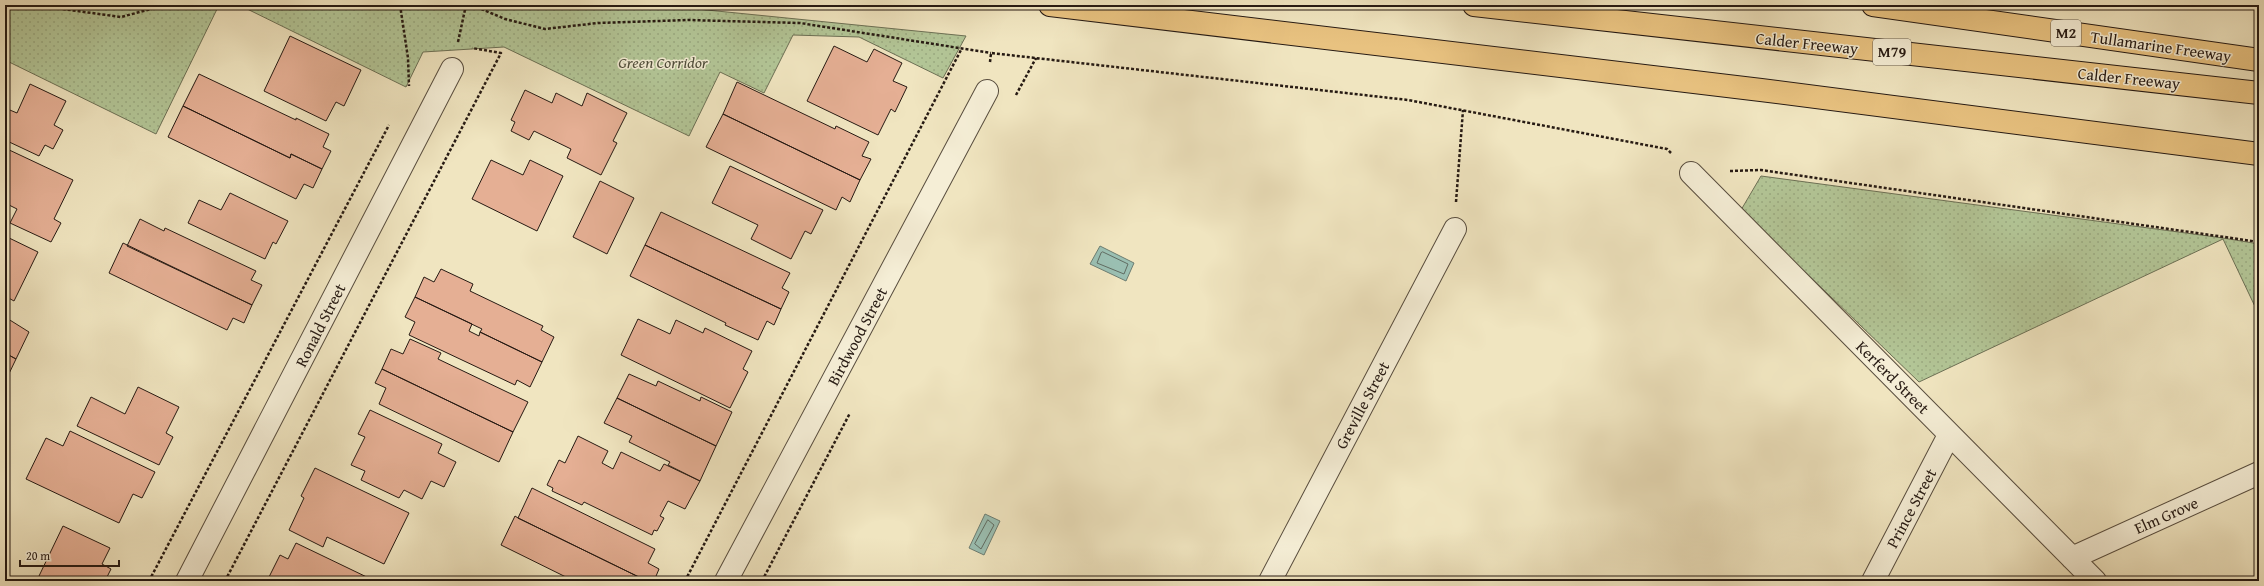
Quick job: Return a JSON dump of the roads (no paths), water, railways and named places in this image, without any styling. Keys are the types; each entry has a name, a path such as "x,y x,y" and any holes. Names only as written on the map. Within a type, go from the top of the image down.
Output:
{"highway":[{"path":"1050,5 1761,90 2259,154"},
{"name":"Calder Freeway","path":"1474,5 2259,93"},
{"name":"Tullamarine Freeway","path":"1873,5 2259,60"},
{"path":"2037,126 2259,164"}],"street":[{"name":"Ronald Street","path":"187,581 452,69"},
{"name":"Birdwood Street","path":"726,581 988,91"},
{"name":"Kerferd Street","path":"1691,173 2095,581"},
{"name":"Greville Street","path":"1270,581 1455,229"},
{"name":"Prince Street","path":"1873,581 1950,435"},
{"name":"Elm Grove","path":"2072,558 2259,473"}],"water":[{"path":"1100,246 1134,263 1126,281 1090,264"},
{"path":"985,514 1000,521 984,555 969,548"}],"park label":[{"name":"Green Corridor","path":"663,62"}]}
